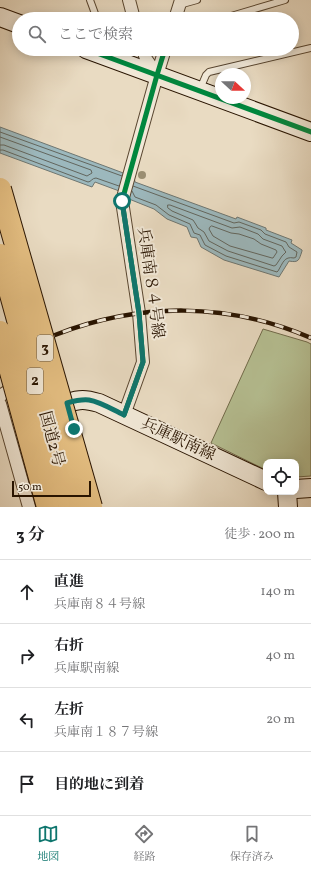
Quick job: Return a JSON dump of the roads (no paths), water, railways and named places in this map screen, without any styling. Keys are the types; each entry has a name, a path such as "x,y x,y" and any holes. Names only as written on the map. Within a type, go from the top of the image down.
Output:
{"highway":[{"name":"3","path":"0,189 90,507"},
{"name":"国道2号","path":"0,256 70,507"},
{"name":"国道2号","path":"0,332 48,507"},
{"path":"0,383 35,507"}],"street":[{"path":"129,0 132,12"},
{"path":"0,17 12,21"},
{"path":"113,56 156,75 311,132"},
{"path":"145,56 156,75"},
{"path":"156,75 163,56"},
{"name":"兵庫南８４号線","path":"124,415 143,362 139,313 122,201 156,75"},
{"path":"0,396 55,362 98,507"},
{"name":"兵庫駅南線","path":"67,403 78,400 89,400 99,403 263,480"},
{"path":"0,404 29,507"},
{"path":"299,490 311,488"},
{"path":"287,495 288,507"}],"lane":[{"path":"90,0 94,12"},
{"path":"180,3 197,0"},
{"path":"245,12 286,0"},
{"path":"299,51 311,48"},
{"path":"200,91 206,75 209,72 277,56"}],"water":[{"path":"0,127 134,177 135,182 236,219 237,217 266,228 266,230 292,240 291,243 302,250 300,257 295,262 289,261 279,277 224,260 201,247 197,238 191,237 187,227 167,219 154,209 129,199 130,195 95,182 92,187 0,153"}],"railway":[{"path":"0,367 29,348 55,335 87,324 119,316 151,312 184,311 216,313 248,318 280,326 311,338"}]}
